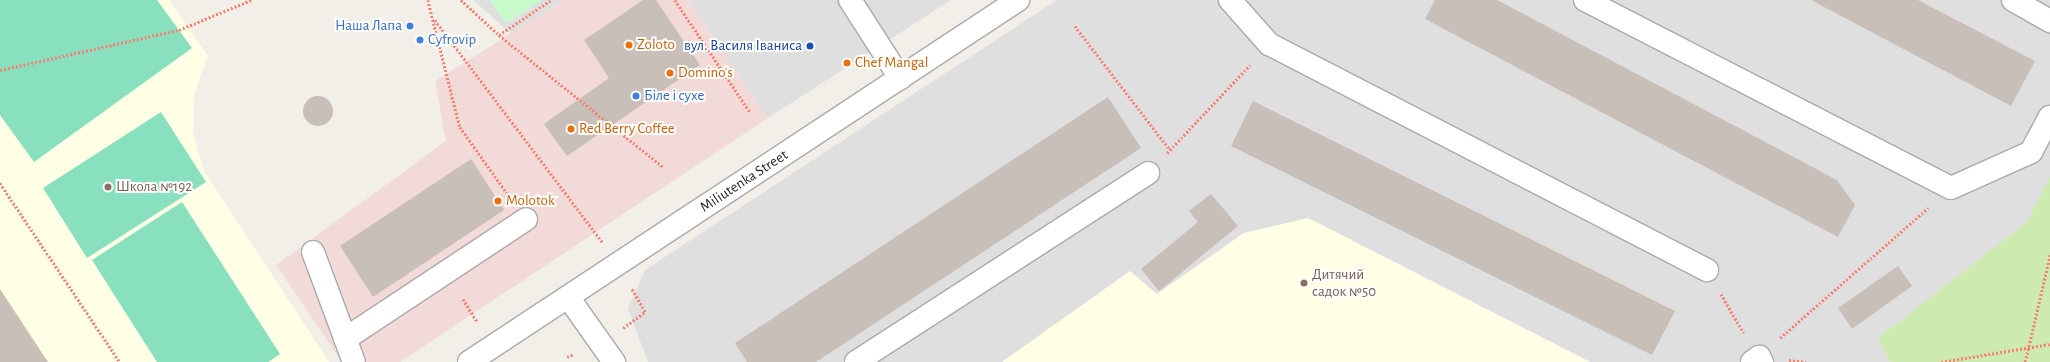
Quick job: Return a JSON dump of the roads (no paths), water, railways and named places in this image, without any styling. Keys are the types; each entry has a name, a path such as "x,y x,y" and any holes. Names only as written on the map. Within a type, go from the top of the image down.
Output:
{"street":[{"path":"850,0 900,78"},
{"name":"Miliutenka Street","path":"469,362 1018,0"},
{"path":"1230,0 1269,44 1707,270"},
{"path":"1585,0 1951,188 2030,152 2050,118"},
{"path":"2013,0 2050,21"},
{"path":"856,362 1148,173"},
{"path":"345,339 526,220"},
{"path":"313,252 354,362"},
{"path":"568,297 614,362"}],"place":[{"name":"Наша Лапа","path":"410,26"},
{"name":"Cyfrovip","path":"420,40"},
{"name":"Zoloto","path":"629,45"},
{"name":"вул. Василя Іваниса","path":"810,46"},
{"name":"Chef Mangal","path":"847,63"},
{"name":"Domino's","path":"670,73"},
{"name":"Біле і сухе","path":"636,96"},
{"name":"Red Berry Coffee","path":"571,129"},
{"name":"Школа №192","path":"108,187"},
{"name":"Molotok","path":"498,201"},
{"name":"Дитячий садок №50","path":"1304,283"}]}
